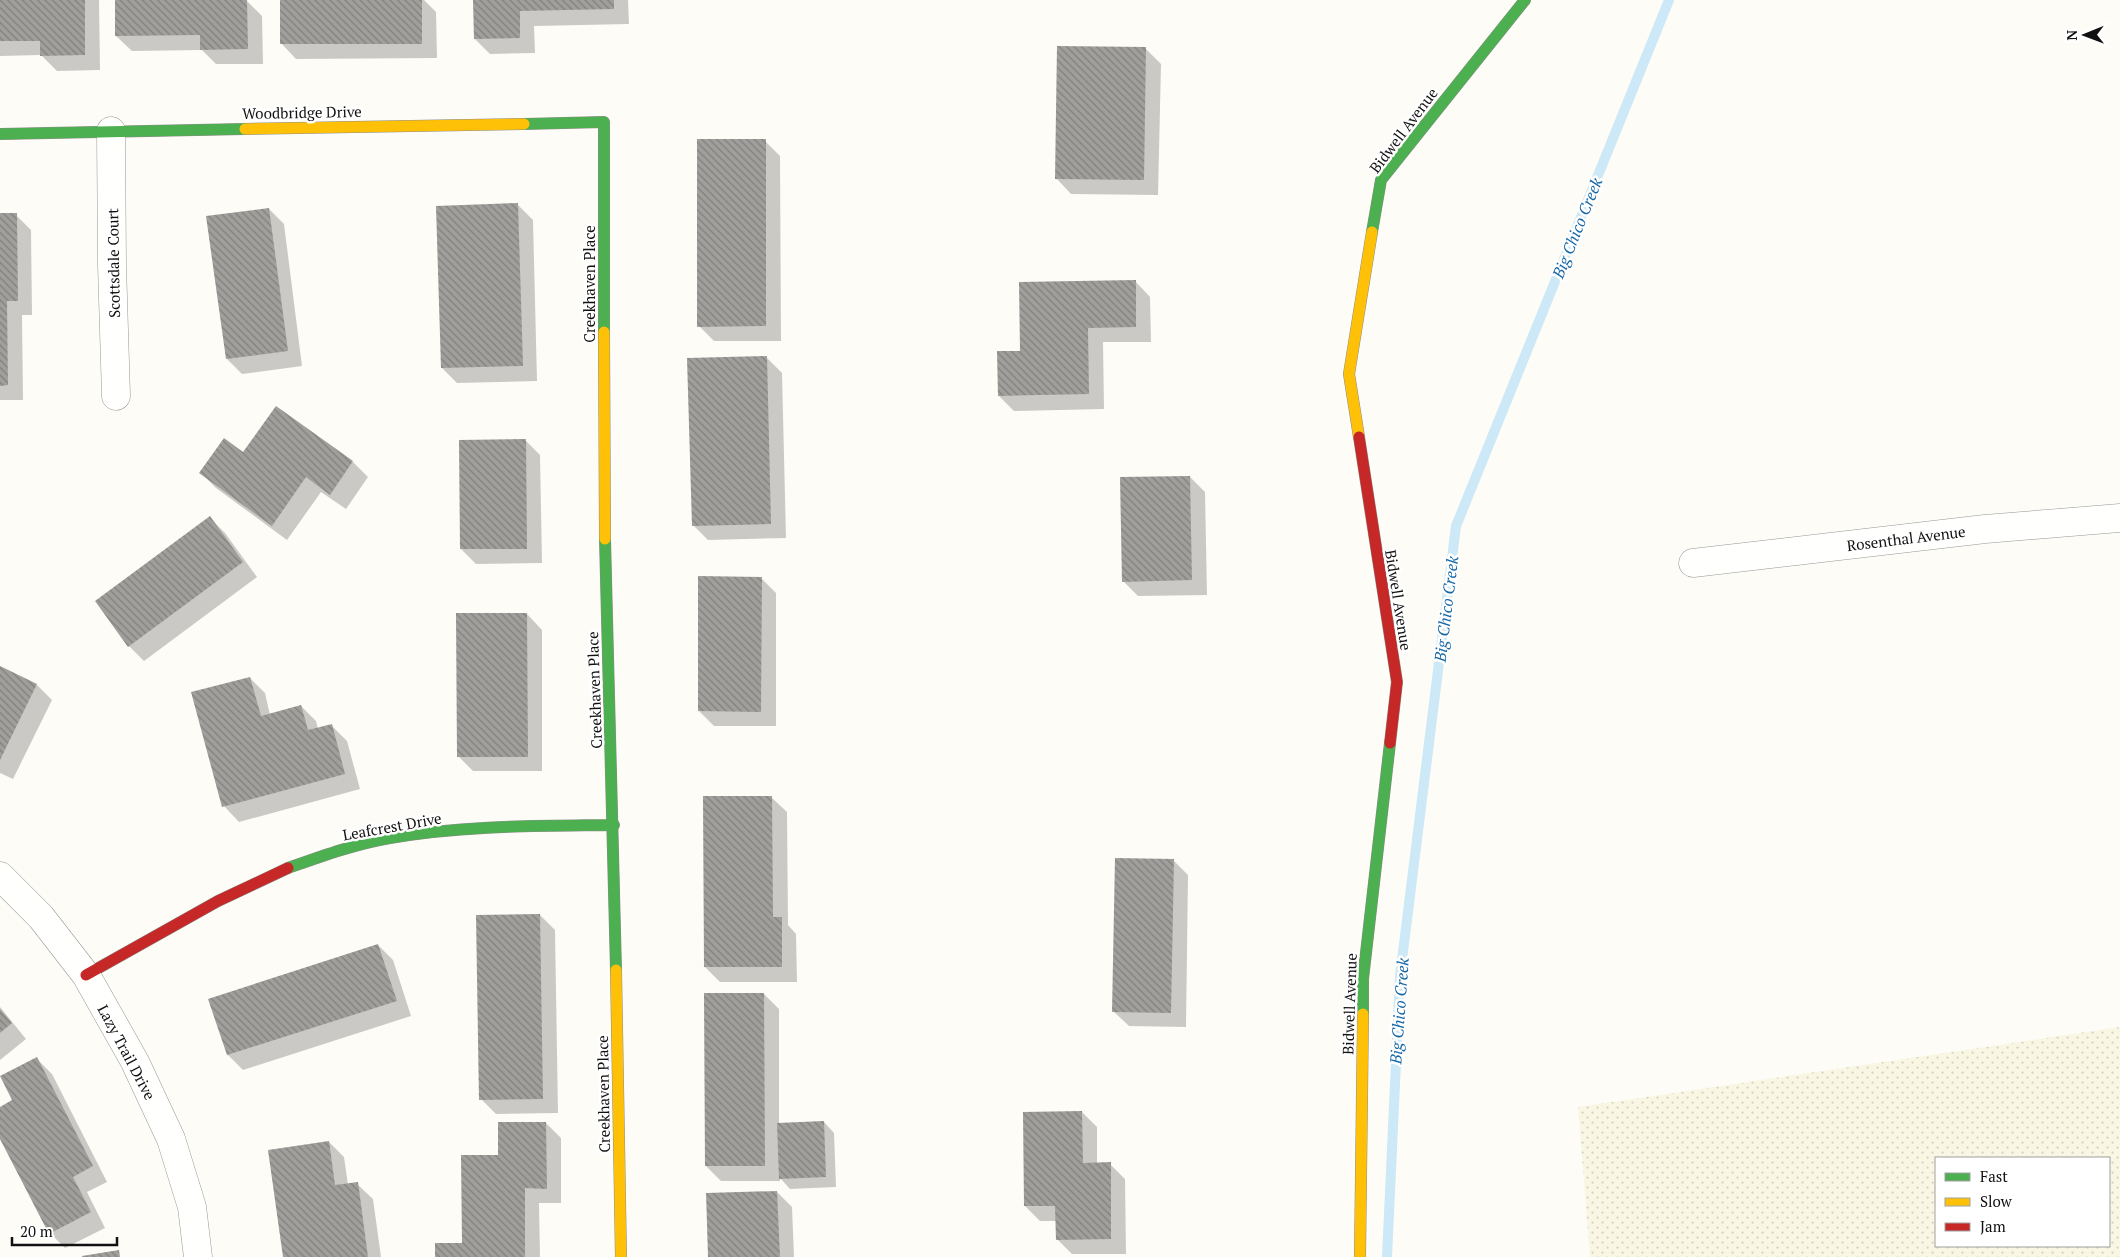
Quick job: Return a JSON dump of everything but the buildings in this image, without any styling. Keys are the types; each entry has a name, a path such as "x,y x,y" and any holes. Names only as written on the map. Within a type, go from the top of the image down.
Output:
{"street":[{"name":"Bidwell Avenue","path":"1360,1257 1363,979 1397,682 1349,374 1381,180 1525,0"},
{"name":"Woodbridge Drive","path":"0,134 604,122"},
{"name":"Creekhaven Place","path":"604,122 605,593 614,826 621,1257"},
{"name":"Scottsdale Court","path":"111,131 112,265 116,396"},
{"name":"Rosenthal Avenue","path":"1693,563 1985,529 2120,518"},
{"name":"Leafcrest Drive","path":"86,975 237,892 294,866 358,845 433,832 614,826"},
{"name":"Lazy Trail Drive","path":"0,876 41,917 86,975 135,1062 171,1139 192,1207 198,1257"}],"shaded area":[{"path":"2120,1027 2120,1257 1590,1257 1578,1107"}],"waterway":[{"name":"Big Chico Creek","path":"1387,1257 1400,976 1456,526 1669,0"}],"traffic: fast":[{"path":"1372,232 1381,180 1525,0"},
{"path":"524,124 604,122 604,332"},
{"path":"0,134 245,129"},
{"path":"605,539 616,970"},
{"path":"1363,1014 1363,979 1390,743"},
{"path":"288,868 364,844 418,834 474,828 614,825"}],"traffic: slow":[{"path":"245,129 524,124"},
{"path":"1359,437 1349,374 1372,232"},
{"path":"604,332 605,539"},
{"path":"616,970 621,1257"},
{"path":"1360,1257 1363,1014"}],"traffic: jam":[{"path":"1359,437 1397,682 1390,743"},
{"path":"86,975 218,901 288,868"}]}
